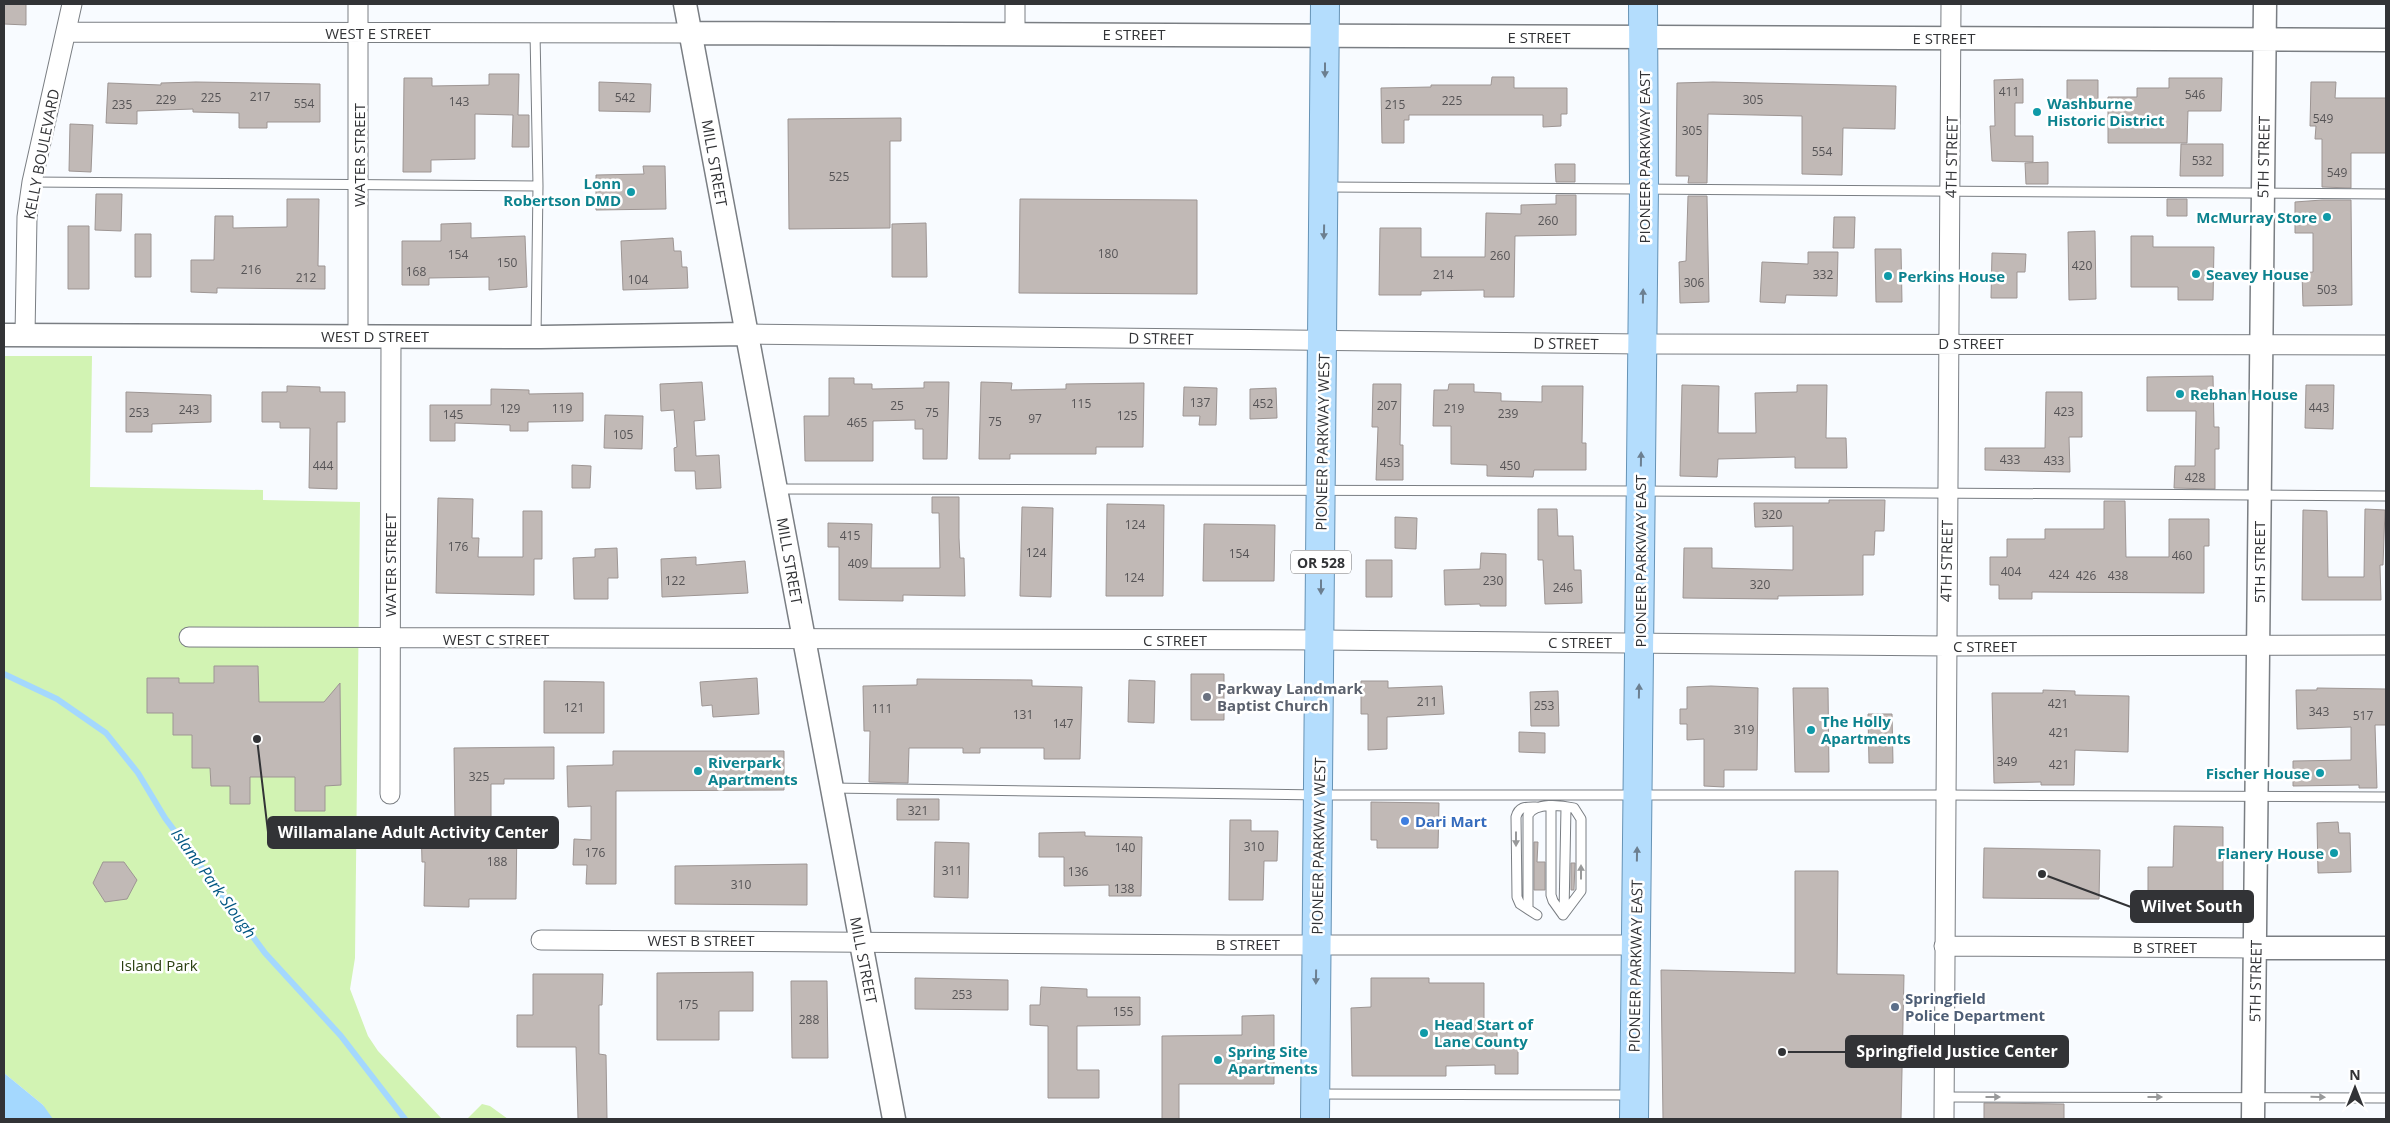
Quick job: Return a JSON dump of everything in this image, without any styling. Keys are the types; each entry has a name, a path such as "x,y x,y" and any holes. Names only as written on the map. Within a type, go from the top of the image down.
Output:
{"main road":[{"name":"PIONEER PARKWAY WEST","path":"1315,1107 1321,640 1325,4"},
{"name":"PIONEER PARKWAY EAST","path":"1634,1107 1644,188 1643,4"}],"street":[{"name":"KELLY BOULEVARD","path":"15,336 32,182 72,4"},
{"name":"WATER STREET","path":"358,4 360,32 358,336"},
{"name":"MILL STREET","path":"685,4 894,1119"},
{"path":"1015,4 1015,34"},
{"name":"4TH STREET","path":"1944,1119 1951,4"},
{"name":"5TH STREET","path":"2253,1119 2264,4"},
{"name":"WEST E STREET","path":"66,32 691,33"},
{"name":"E STREET","path":"691,33 2386,40"},
{"name":"WEST D STREET","path":"15,336 536,337 746,334"},
{"name":"D STREET","path":"746,334 1642,344 2386,345"},
{"name":"WATER STREET","path":"390,794 391,336"},
{"name":"WEST C STREET","path":"188,637 804,640"},
{"name":"C STREET","path":"804,640 1321,640 1946,646 2386,645"},
{"name":"WEST B STREET","path":"541,940 860,941"},
{"name":"B STREET","path":"860,941 1635,944"},
{"name":"B STREET","path":"1944,946 2386,948"}],"lane":[{"path":"535,33 538,186 536,337"},
{"path":"32,182 538,186"},
{"path":"1325,187 2386,194"},
{"path":"777,489 1321,492 1641,490 1947,494 2386,496"},
{"path":"832,788 1319,795 1637,794 2257,798 2386,797"},
{"path":"1537,915 1528,909 1528,823 1531,809 1537,807 1566,807 1574,808 1581,819 1581,891 1563,915"},
{"path":"1551,807 1551,895 1552,901 1563,915"},
{"path":"1563,915 1565,904 1566,807"},
{"path":"1944,1097 2253,1096 2386,1098"},
{"path":"1315,1107 1634,1107"}],"green space":[{"name":"Island Park","path":"4,356 92,356 90,487 263,490 263,500 360,502 355,958 350,989 368,1036 378,1051 442,1119 48,1119 43,1105 4,1073"},
{"path":"482,1104 490,1106 508,1119 467,1119"}],"water":[{"path":"4,1073 43,1105 53,1119 4,1119"}],"building":[{"path":"4,4 26,4 26,25 4,24"},
{"path":"489,74 519,74 518,115 529,115 529,147 512,147 513,115 475,114 475,159 431,160 431,172 403,172 404,78 432,78 432,86 489,85"},
{"path":"1492,77 1514,77 1514,88 1567,88 1567,114 1561,114 1561,126 1543,127 1543,115 1409,115 1409,120 1404,120 1404,143 1382,143 1381,88 1431,87 1431,85 1491,85"},
{"path":"2169,78 2222,78 2221,111 2188,111 2187,143 2108,143 2108,97 2137,97 2137,88 2169,88"},
{"path":"2023,79 2023,103 2015,103 2015,136 2033,136 2033,162 1992,161 1990,126 1995,126 1994,80"},
{"path":"2067,80 2098,80 2098,106 2067,105"},
{"path":"599,82 651,84 650,112 599,111"},
{"path":"2311,82 2336,82 2335,98 2386,98 2386,153 2351,153 2351,188 2322,187 2322,139 2315,139 2316,126 2310,126"},
{"path":"108,83 161,85 161,83 320,84 320,122 267,122 267,128 239,128 239,113 193,112 193,109 137,111 137,124 106,123"},
{"path":"1677,83 1896,86 1895,129 1843,128 1842,175 1802,174 1802,116 1708,114 1707,183 1688,183 1689,176 1676,176"},
{"path":"901,118 901,141 890,141 890,228 789,229 788,119"},
{"path":"70,124 93,125 91,172 69,171"},
{"path":"2181,144 2223,144 2223,176 2180,176"},
{"path":"2048,162 2048,184 2026,184 2025,163"},
{"path":"1555,164 1575,164 1575,182 1556,182"},
{"name":"Lonn Robertson DMD","path":"643,166 665,166 666,209 596,210 596,175 644,174"},
{"path":"96,194 122,194 121,231 95,230"},
{"path":"1556,195 1576,195 1576,235 1515,236 1514,297 1484,297 1484,290 1421,291 1421,295 1379,295 1380,228 1421,228 1421,257 1485,257 1486,213 1521,214 1521,205 1556,204"},
{"path":"1688,196 1707,196 1709,302 1680,303 1679,262 1686,261"},
{"path":"287,199 319,199 318,266 325,266 325,289 217,288 217,293 191,292 191,260 214,260 215,216 233,216 233,228 287,227"},
{"path":"1020,199 1197,200 1197,294 1019,293"},
{"path":"2167,199 2187,199 2187,216 2167,216"},
{"path":"2351,200 2352,305 2303,306 2302,273 2313,272 2313,233 2295,233 2295,202"},
{"path":"1834,217 1855,217 1854,248 1833,248"},
{"path":"471,223 471,238 525,236 527,287 489,290 489,277 429,278 429,285 402,285 402,241 441,241 441,224"},
{"path":"926,223 927,277 892,277 892,224"},
{"path":"68,226 89,226 89,289 68,289"},
{"path":"2095,231 2096,299 2069,300 2068,232"},
{"path":"135,234 151,234 151,277 135,277"},
{"path":"2131,236 2153,236 2153,247 2214,247 2213,300 2178,300 2178,287 2131,287"},
{"path":"673,238 674,251 681,251 682,267 687,267 688,288 623,290 621,241"},
{"name":"Perkins House","path":"1875,249 1901,249 1902,302 1876,302"},
{"path":"1808,252 1838,252 1837,296 1786,295 1785,303 1760,302 1762,262 1808,264"},
{"path":"1992,253 2026,254 2025,272 2017,272 2017,298 1991,298"},
{"path":"2213,376 2214,427 2219,427 2219,449 2215,449 2215,489 2174,488 2175,466 2195,466 2196,411 2147,411 2147,377"},
{"path":"829,378 854,378 854,384 872,384 872,389 924,388 924,382 949,382 947,459 923,459 923,429 915,429 915,420 873,421 873,461 805,461 804,416 829,416"},
{"path":"702,382 705,420 694,421 696,456 719,455 721,488 696,489 695,471 675,471 674,448 677,447 674,410 661,411 660,384"},
{"path":"981,382 1012,383 1011,390 1066,389 1066,384 1144,383 1143,447 1096,447 1096,454 1010,454 1010,459 979,459"},
{"path":"1373,384 1401,384 1400,445 1403,445 1403,480 1376,480 1378,427 1372,427"},
{"path":"1449,384 1474,384 1474,392 1501,393 1501,401 1542,402 1542,386 1583,386 1582,443 1586,443 1586,470 1534,470 1533,477 1487,476 1487,465 1451,464 1451,426 1433,426 1434,390 1448,390"},
{"path":"1682,385 1719,386 1718,433 1756,433 1755,393 1797,392 1797,385 1827,385 1826,438 1846,438 1847,468 1795,468 1795,457 1718,459 1717,477 1680,476"},
{"path":"2306,385 2334,385 2333,429 2305,428"},
{"path":"287,386 320,387 320,392 345,392 345,422 337,422 337,489 309,488 310,428 280,428 280,422 262,422 262,392 287,392"},
{"path":"1184,387 1217,388 1216,425 1199,425 1200,416 1183,416"},
{"path":"1276,388 1277,418 1250,419 1250,389"},
{"path":"491,389 529,390 529,394 583,393 583,421 528,422 528,431 510,431 510,425 455,423 455,441 430,441 430,405 491,405"},
{"path":"126,392 211,395 211,422 152,424 152,432 126,432"},
{"path":"2046,392 2082,392 2082,437 2069,437 2070,472 1985,470 1985,448 2045,448"},
{"path":"605,415 643,416 642,449 604,448"},
{"path":"572,465 591,466 590,488 572,488"},
{"path":"932,497 959,497 960,558 964,558 965,596 903,595 903,601 839,600 839,547 828,547 828,523 872,524 871,568 940,568 939,513 932,513"},
{"path":"438,498 473,499 472,538 479,538 478,557 523,557 523,511 542,511 542,559 534,559 534,595 436,593"},
{"path":"1829,500 1885,500 1884,531 1875,531 1874,555 1863,555 1863,595 1778,596 1778,599 1683,598 1684,548 1712,548 1712,568 1793,570 1793,526 1755,527 1754,503 1829,503"},
{"path":"2104,501 2125,501 2126,557 2169,557 2169,519 2209,519 2209,546 2204,546 2204,593 2032,592 2032,599 1999,599 1999,585 1990,585 1990,557 2007,557 2007,539 2045,539 2045,529 2104,529"},
{"path":"1107,504 1164,505 1163,596 1106,596"},
{"path":"1022,507 1053,508 1051,597 1020,596"},
{"path":"1538,509 1557,509 1558,536 1573,536 1574,570 1581,570 1582,603 1545,604 1543,560 1538,560"},
{"path":"2365,509 2385,510 2383,565 2380,565 2381,600 2302,600 2303,510 2327,511 2328,577 2364,577"},
{"path":"1395,517 1417,518 1416,549 1395,548"},
{"path":"1204,524 1275,525 1274,581 1203,581"},
{"path":"617,548 618,578 608,578 608,599 574,599 573,558 595,557 595,549"},
{"path":"1481,553 1506,554 1506,606 1480,606 1480,604 1445,605 1444,570 1480,569"},
{"path":"696,557 696,565 745,561 748,593 662,597 661,559"},
{"path":"1366,560 1392,560 1392,597 1366,597"},
{"path":"214,666 258,666 259,702 324,702 340,683 341,785 325,786 325,811 295,811 295,777 250,777 250,804 230,804 230,786 211,786 210,768 192,768 192,735 173,735 173,713 147,713 147,678 179,678 179,683 214,683"},
{"name":"Parkway Landmark Baptist Church","path":"1191,674 1224,674 1224,720 1191,720"},
{"path":"757,678 759,714 713,717 712,705 702,706 700,682"},
{"path":"917,679 1032,680 1032,686 1082,687 1080,759 1044,759 1044,748 980,748 980,753 963,753 963,748 909,748 908,783 869,782 870,731 864,731 863,686 917,685"},
{"path":"1129,680 1155,681 1154,723 1128,722"},
{"path":"544,681 604,682 604,733 544,733"},
{"path":"1361,681 1388,681 1388,688 1442,686 1444,714 1387,717 1387,749 1368,750 1368,714 1361,714"},
{"path":"1687,687 1758,688 1757,770 1724,770 1724,787 1704,786 1704,739 1687,740 1687,724 1680,724 1680,709 1687,709"},
{"name":"The Holly Apartments","path":"1793,688 1828,688 1829,772 1795,772"},
{"path":"2317,688 2386,689 2386,725 2375,725 2377,788 2359,788 2359,785 2293,786 2293,761 2351,760 2351,727 2297,729 2296,690 2317,690"},
{"path":"2043,690 2075,691 2075,695 2129,696 2128,752 2075,750 2074,785 2041,785 2041,782 1994,783 1992,693 2043,693"},
{"path":"1558,691 1559,726 1531,726 1530,692"},
{"path":"1868,714 1892,714 1893,763 1869,763"},
{"path":"1519,732 1545,733 1545,753 1519,752"},
{"path":"554,747 554,779 504,779 504,784 491,784 491,822 517,822 516,899 469,899 469,907 424,906 425,862 422,862 421,822 455,822 454,748"},
{"name":"Riverpark Apartments","path":"613,751 784,751 784,790 616,791 616,884 586,884 587,865 573,865 574,839 591,840 591,806 568,807 567,766 613,765"},
{"path":"897,799 939,799 939,820 897,820"},
{"name":"Dari Mart","path":"1371,802 1439,803 1438,848 1377,848 1377,840 1371,840"},
{"path":"1230,820 1251,820 1251,831 1278,831 1277,861 1264,861 1263,900 1229,900"},
{"name":"Flanery House","path":"2338,822 2339,833 2350,833 2351,872 2318,873 2317,823"},
{"path":"2174,826 2223,827 2223,904 2198,904 2198,912 2174,912 2174,900 2148,900 2148,867 2173,867"},
{"path":"1085,832 1085,836 1142,837 1141,896 1109,896 1109,885 1064,886 1064,857 1039,857 1039,833"},
{"path":"935,842 969,843 968,898 934,897"},
{"path":"1534,842 1538,842 1537,862 1545,862 1545,890 1534,890"},
{"path":"1984,848 2100,850 2099,899 1983,898"},
{"path":"103,862 124,862 137,880 127,899 105,902 93,883"},
{"path":"1571,863 1575,863 1574,890 1571,890"},
{"path":"807,864 807,905 675,904 675,866"},
{"path":"1795,871 1838,871 1837,974 1904,975 1901,1119 1663,1119 1661,970 1795,973"},
{"path":"753,972 753,1011 719,1011 719,1040 657,1040 657,973"},
{"path":"533,974 603,974 602,1005 599,1005 599,1054 606,1055 607,1119 578,1119 576,1047 517,1047 517,1015 533,1015"},
{"path":"915,978 1008,980 1008,1010 915,1009"},
{"name":"Head Start of Lane County","path":"1371,978 1429,978 1429,983 1484,983 1484,1027 1497,1027 1497,1040 1518,1040 1518,1074 1495,1074 1495,1065 1446,1066 1446,1076 1352,1076 1351,1008 1371,1007"},
{"path":"791,981 827,981 828,1058 792,1058"},
{"path":"1041,987 1087,989 1087,997 1140,997 1140,1025 1077,1026 1077,1070 1099,1070 1099,1098 1048,1098 1048,1026 1030,1025 1030,1005 1040,1005"},
{"name":"Spring Site Apartments","path":"1274,1015 1274,1084 1179,1084 1179,1119 1162,1119 1162,1036 1242,1035 1242,1016"},
{"path":"1984,1103 2064,1104 2064,1119 1984,1119"}],"waterway":[{"name":"Island Park Slough","path":"4,674 57,699 106,733 138,773 165,818 265,953 341,1036 405,1119"}],"place":[{"name":"Washburne Historic District","path":"2037,112"},
{"name":"Lonn Robertson DMD","path":"631,192"},
{"name":"McMurray Store","path":"2327,217"},
{"name":"Seavey House","path":"2196,274"},
{"name":"Perkins House","path":"1888,276"},
{"name":"Rebhan House","path":"2180,394"},
{"name":"Parkway Landmark Baptist Church","path":"1207,697"},
{"name":"The Holly Apartments","path":"1811,730"},
{"name":"Willamalane Adult Activity Center","path":"257,739"},
{"name":"Riverpark Apartments","path":"698,771"},
{"name":"Fischer House","path":"2320,773"},
{"name":"Dari Mart","path":"1405,821"},
{"name":"Flanery House","path":"2334,853"},
{"name":"Wilvet South","path":"2042,874"},
{"name":"Springfield Police Department","path":"1895,1007"},
{"name":"Head Start of Lane County","path":"1424,1033"},
{"name":"Springfield Justice Center","path":"1782,1052"},
{"name":"Spring Site Apartments","path":"1218,1060"}]}
